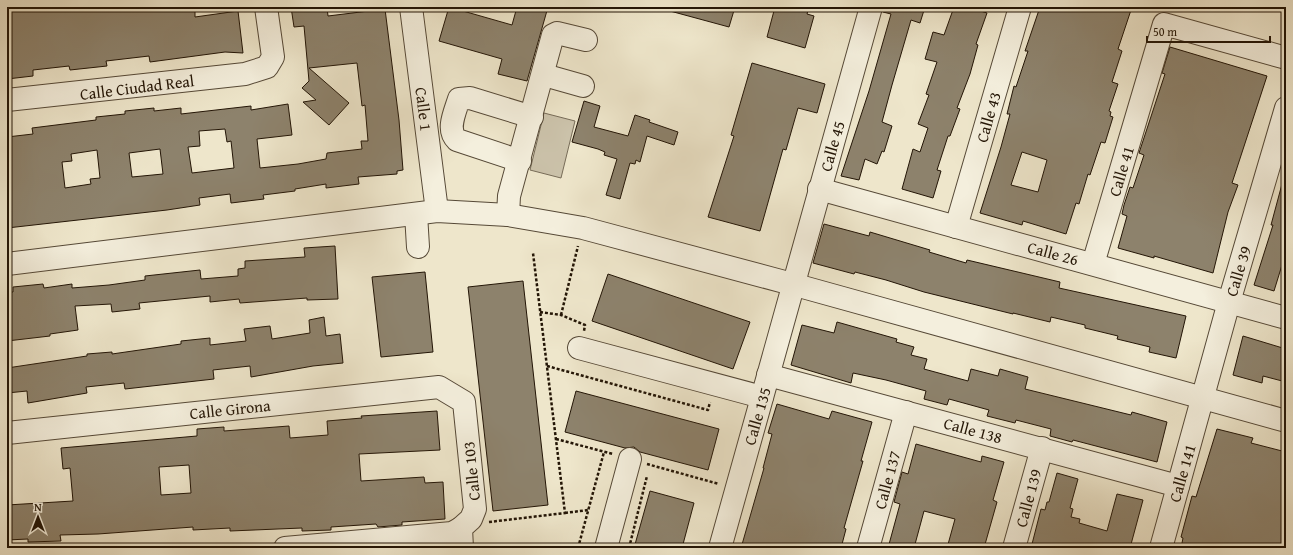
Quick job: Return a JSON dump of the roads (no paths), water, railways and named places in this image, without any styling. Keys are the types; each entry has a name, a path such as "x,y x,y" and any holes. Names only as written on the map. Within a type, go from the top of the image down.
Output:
{"street":[{"name":"Calle Ciudad Real","path":"7,100 245,74 267,67 273,57 266,7"},
{"name":"Calle 1","path":"411,7 438,212"},
{"name":"Calle 45","path":"792,284 871,7"},
{"name":"Calle 43","path":"956,227 1020,7"},
{"name":"Calle 41","path":"1093,264 1164,24 1286,58"},
{"path":"508,215 509,196 544,75 553,35 557,33 586,40"},
{"path":"544,75 583,86"},
{"path":"520,161 457,140 452,136 450,131 459,99 470,98 532,117"},
{"name":"Calle 39","path":"1203,398 1229,302 1286,108"},
{"name":"Calle 26","path":"819,189 1286,318"},
{"path":"7,264 416,214 438,212 508,215 583,228 792,284 1286,421"},
{"path":"416,214 418,247"},
{"name":"Calle 135","path":"720,548 792,284"},
{"path":"579,348 762,397"},
{"name":"Calle 138","path":"768,375 1178,486"},
{"name":"Calle Girona","path":"7,433 439,387 452,395"},
{"name":"Calle 103","path":"452,395 464,402 475,509 465,532"},
{"name":"Calle 141","path":"1161,548 1203,398"},
{"name":"Calle 137","path":"868,548 906,412"},
{"name":"Calle 139","path":"1014,548 1042,448"},
{"path":"606,548 640,462"},
{"path":"284,548 465,532"}]}
